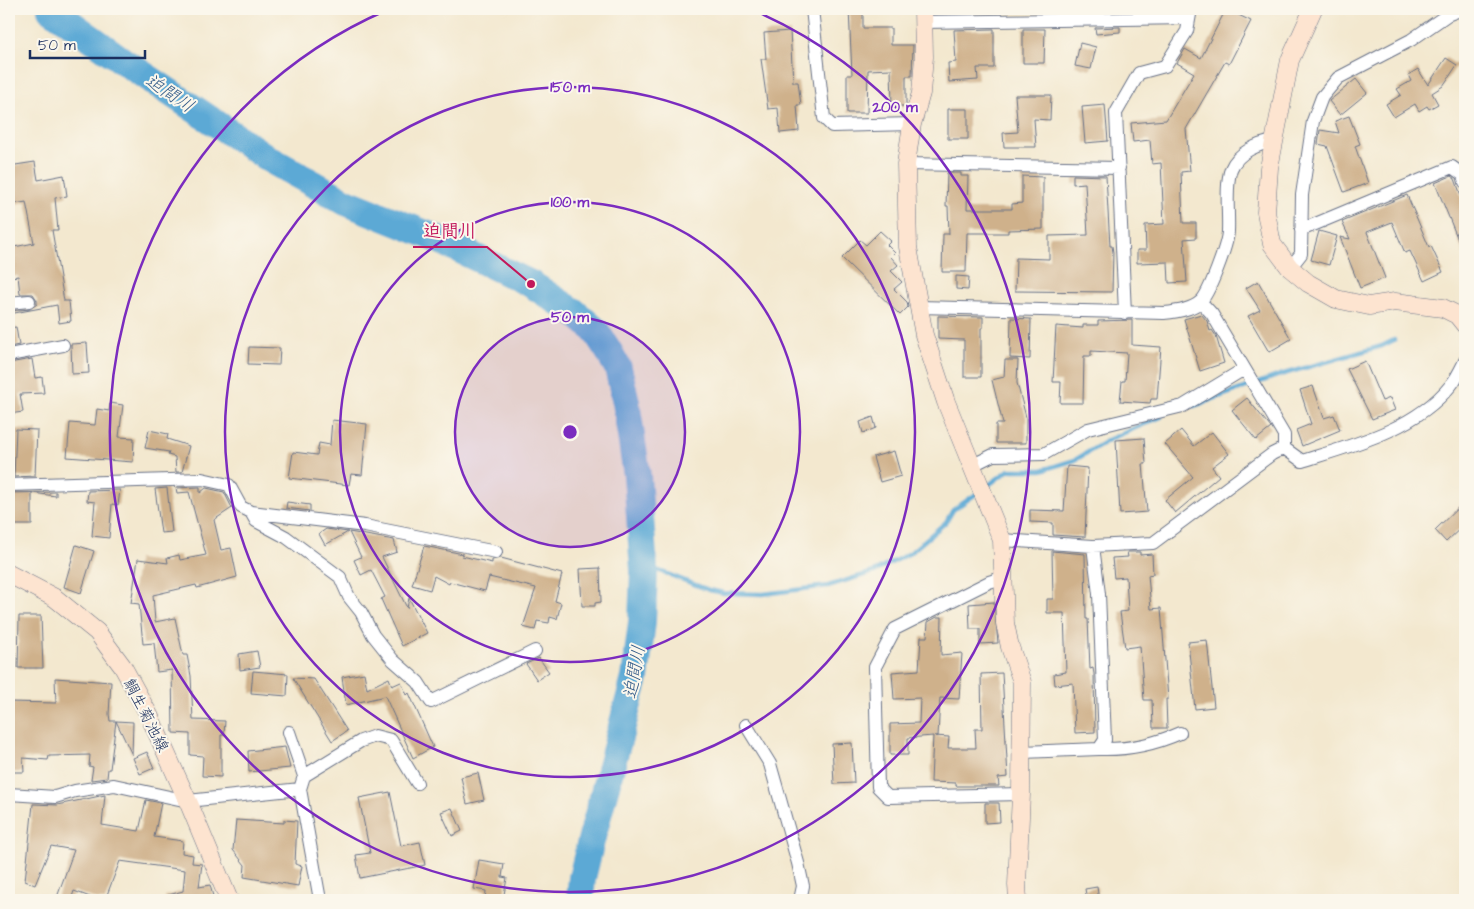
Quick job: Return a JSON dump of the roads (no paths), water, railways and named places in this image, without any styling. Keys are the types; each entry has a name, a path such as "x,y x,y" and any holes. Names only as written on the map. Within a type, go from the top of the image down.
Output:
{"street":[{"path":"812,9 824,118 832,126 912,124"},
{"path":"1313,9 1290,60 1269,168 1266,212 1272,244 1290,268 1308,283 1336,299 1369,306 1395,302 1443,308 1463,317"},
{"path":"1290,268 1301,254 1302,195 1313,121 1322,97 1338,78 1411,40 1448,15 1463,9"},
{"path":"1018,900 1016,885 1021,794 1022,682 1010,647 1005,623 1005,577 1002,540 946,402 924,335 908,247 906,164 912,124 921,93 923,15 1190,13 1187,31 1165,66 1139,73 1116,113 1125,313"},
{"path":"918,307 1164,313 1182,310 1201,302 1207,292 1228,234 1231,169 1244,152 1261,144 1274,141"},
{"path":"906,164 1119,168"},
{"path":"1302,230 1452,167 1463,175 1465,182"},
{"path":"9,303 30,301"},
{"path":"1201,302 1212,314 1284,435 1284,448"},
{"path":"9,355 63,345"},
{"path":"1284,448 1302,461 1345,448 1396,428 1437,400 1452,384 1465,361"},
{"path":"971,466 994,455 1044,454 1088,429 1183,406 1244,369"},
{"path":"1002,540 1094,546 1153,543 1272,454 1284,448"},
{"path":"9,485 202,479 229,485 241,507 251,512 365,526 496,552"},
{"path":"251,512 256,521 286,537 340,577 349,597 361,612 374,635 393,660 418,682 431,702 535,651"},
{"path":"1094,546 1099,604 1105,740 1098,749"},
{"name":"鯛生菊池線","path":"9,574 55,598 97,632 123,667 149,714 229,900"},
{"path":"1005,577 989,582 895,629 875,667 878,787 888,797 1021,794"},
{"path":"746,725 770,764 798,863 803,886 800,900"},
{"path":"289,732 304,776 300,789 320,900"},
{"path":"1022,752 1114,750 1160,742 1180,733"},
{"path":"304,776 361,741 375,736 391,740 416,783"},
{"path":"9,794 55,797 76,791 114,785 188,802 300,789"}],"waterway":[{"name":"迫間川","path":"51,9 123,61 269,159 346,202 431,236 531,284 573,311 595,330 608,350 618,368 626,402 637,476 644,570 642,622 635,678 591,841 582,878 580,900"},
{"path":"1194,406 1280,375 1382,346 1394,340"},
{"path":"986,487 1009,470 1042,470 1075,460 1110,439 1161,417"},
{"path":"644,565 709,590 724,593 763,594 828,586 874,572 910,553 946,522 953,510 979,492"}],"place":[{"name":"迫間川","path":"531,284"}]}
